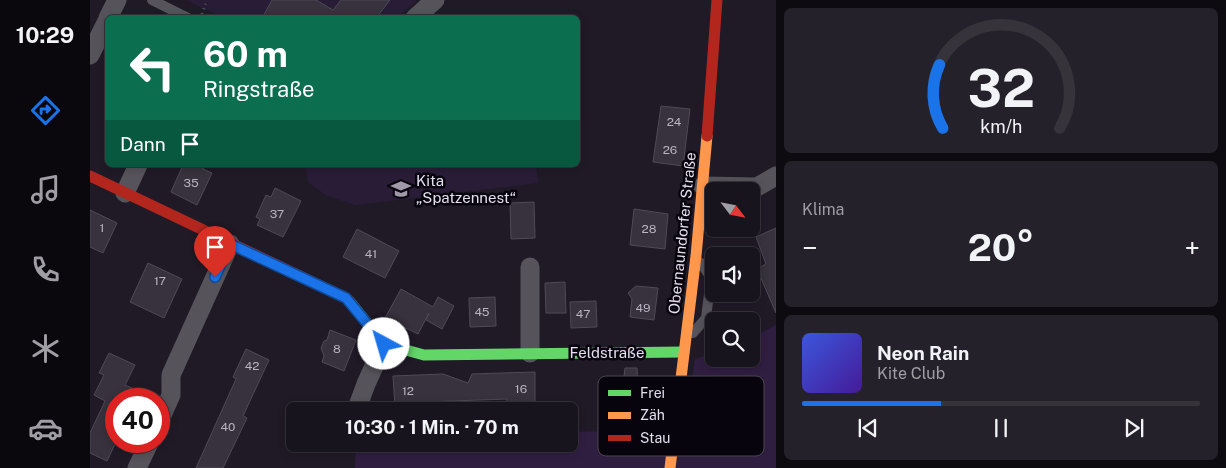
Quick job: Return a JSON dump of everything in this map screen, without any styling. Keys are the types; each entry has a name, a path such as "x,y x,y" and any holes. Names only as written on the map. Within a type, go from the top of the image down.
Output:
{"street":[{"path":"110,15 117,0"},
{"path":"418,15 435,0"},
{"name":"Obernaundorfer Straße","path":"681,376 703,186 712,88 717,0"},
{"path":"90,55 105,24"},
{"path":"125,193 137,167"},
{"path":"90,176 346,298 384,344 359,402"},
{"path":"703,186 757,187 776,176"},
{"path":"170,398 172,394 170,375 230,244"},
{"path":"530,267 530,353"},
{"name":"Feldstraße","path":"384,344 424,355 685,347"},
{"path":"137,468 144,453"}],"lane":[{"path":"152,0 182,15"},
{"path":"685,347 706,318 711,278 696,256"}],"path":[{"path":"201,15 207,0"}],"shaded area":[{"path":"187,0 417,0 400,15 217,15"},
{"name":"Kita „Spatzennest“","path":"305,167 536,167 538,183 356,205 327,196 308,182"},
{"path":"776,325 776,468 355,468 356,452 578,452 578,432 598,431 598,456 764,456 764,376 693,376 695,359 705,356 705,367 760,367 760,333"}],"building":[{"path":"272,0 316,0 333,10 341,0 390,0 378,15 264,15"},
{"path":"661,106 690,109 683,166 653,162"},
{"path":"182,167 204,167 203,169 212,173 197,205 171,192"},
{"path":"275,188 301,201 283,237 257,225 260,219 256,217 266,195 271,197"},
{"path":"534,202 535,238 511,239 510,203"},
{"path":"634,209 668,214 665,249 630,245"},
{"path":"90,210 117,223 103,253 90,247"},
{"path":"776,228 776,313 760,276 760,267 766,264 756,238 760,238 760,235"},
{"path":"357,229 399,251 385,278 343,257"},
{"path":"148,263 182,279 164,318 130,302"},
{"path":"565,282 566,313 546,313 545,283"},
{"path":"636,286 658,288 654,320 630,317 632,299 628,293"},
{"path":"401,289 433,307 438,297 454,306 442,329 426,320 429,313 418,334 385,318"},
{"path":"495,297 496,326 470,327 469,298"},
{"path":"596,301 597,327 571,328 570,302"},
{"path":"330,330 356,340 344,371 322,362 324,356 321,348 324,341 327,340"},
{"path":"246,349 269,360 243,416 247,418 223,468 196,468 236,379 233,377"},
{"path":"109,353 135,365 125,385 132,388 105,388 105,401 94,395 104,375 99,373"},
{"path":"625,368 637,368 637,376 624,376"},
{"path":"535,372 535,402 507,402 507,399 395,402 393,376 443,374 468,383 472,374"},
{"path":"105,401 105,453 111,453 107,461 90,453 90,433"}],"traffic: fast":[{"path":"350,302 384,344 424,355 684,352"}],"traffic: slow":[{"path":"681,376 696,256 707,136"},
{"path":"670,468 671,456"}],"traffic: jam":[{"path":"707,136 717,0"},
{"path":"90,176 346,298 350,302"}],"place":[{"name":"Kita „Spatzennest“","path":"401,189"}],"route":[{"path":"215,277 230,244 346,298 384,344"}]}
